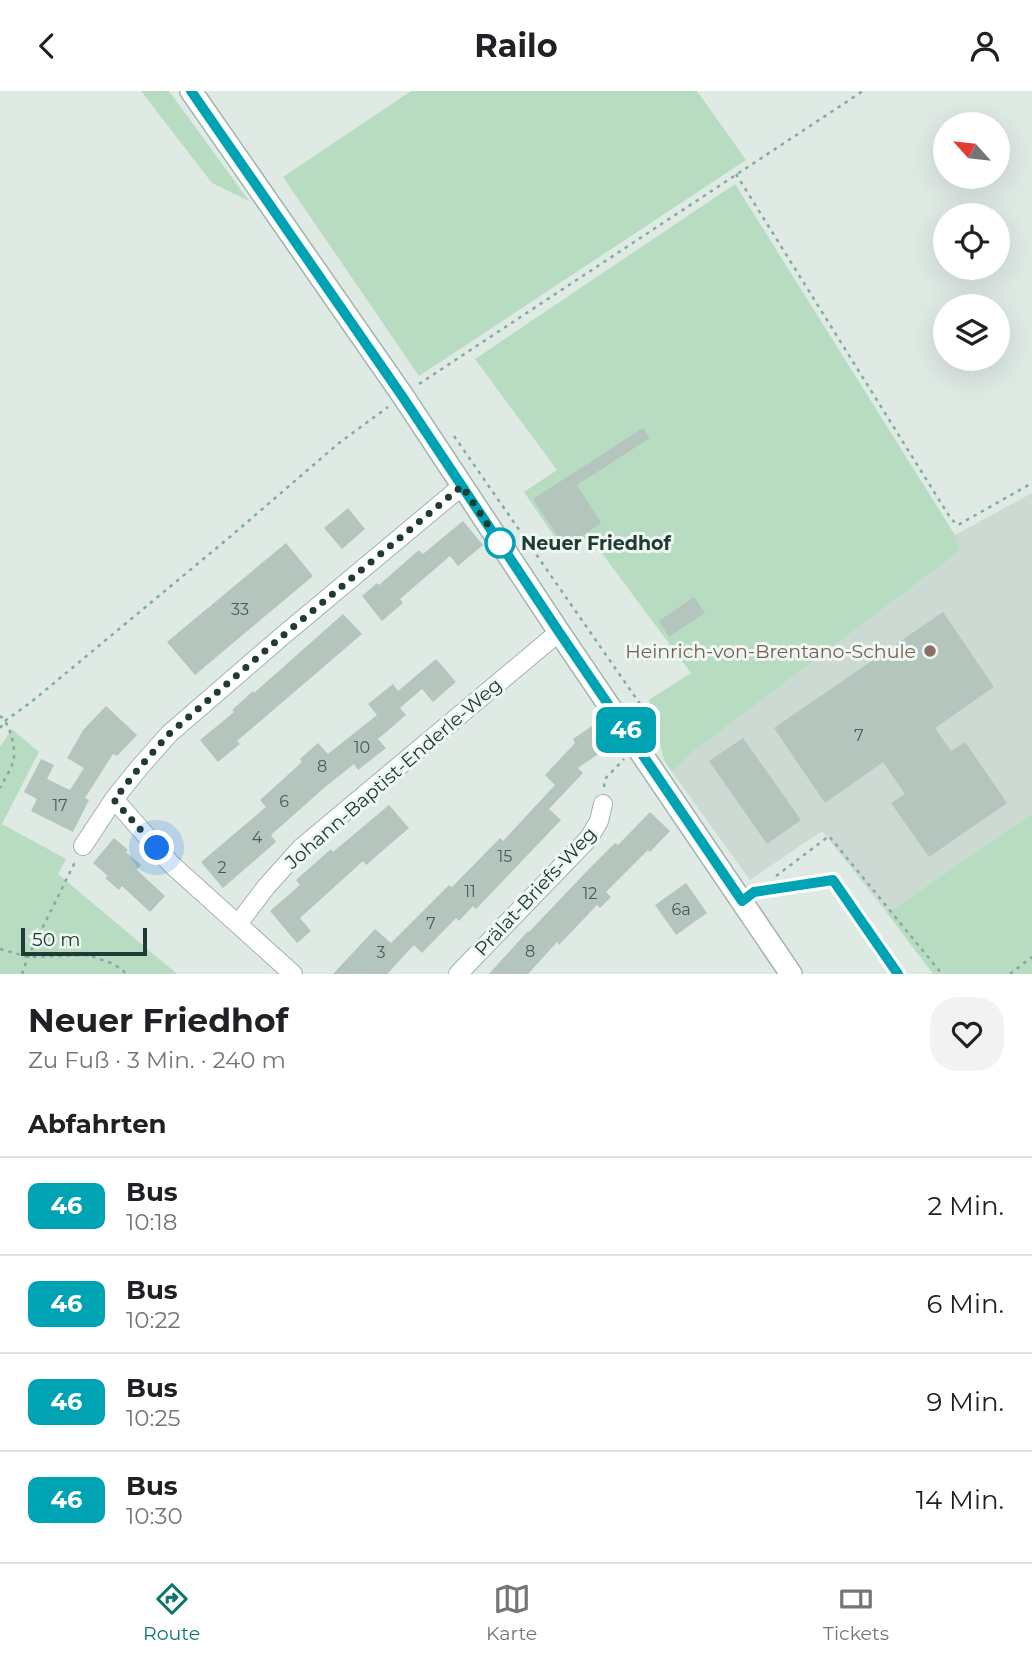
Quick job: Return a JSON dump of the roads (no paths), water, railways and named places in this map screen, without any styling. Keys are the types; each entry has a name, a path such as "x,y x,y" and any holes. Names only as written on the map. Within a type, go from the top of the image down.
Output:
{"street":[{"path":"191,91 402,396 791,974"},
{"path":"83,846 114,800 169,734 462,486"},
{"name":"Johann-Baptist-Enderle-Weg","path":"238,924 301,848 559,632"},
{"path":"114,800 171,864 293,974"},
{"name":"Prälat-Briefs-Weg","path":"458,974 589,838 599,821 603,804"}],"lane":[{"path":"742,901 754,892 833,880 898,974"}],"place":[{"name":"Neuer Friedhof","path":"500,543"},
{"name":"Heinrich-von-Brentano-Schule","path":"930,651"}]}
